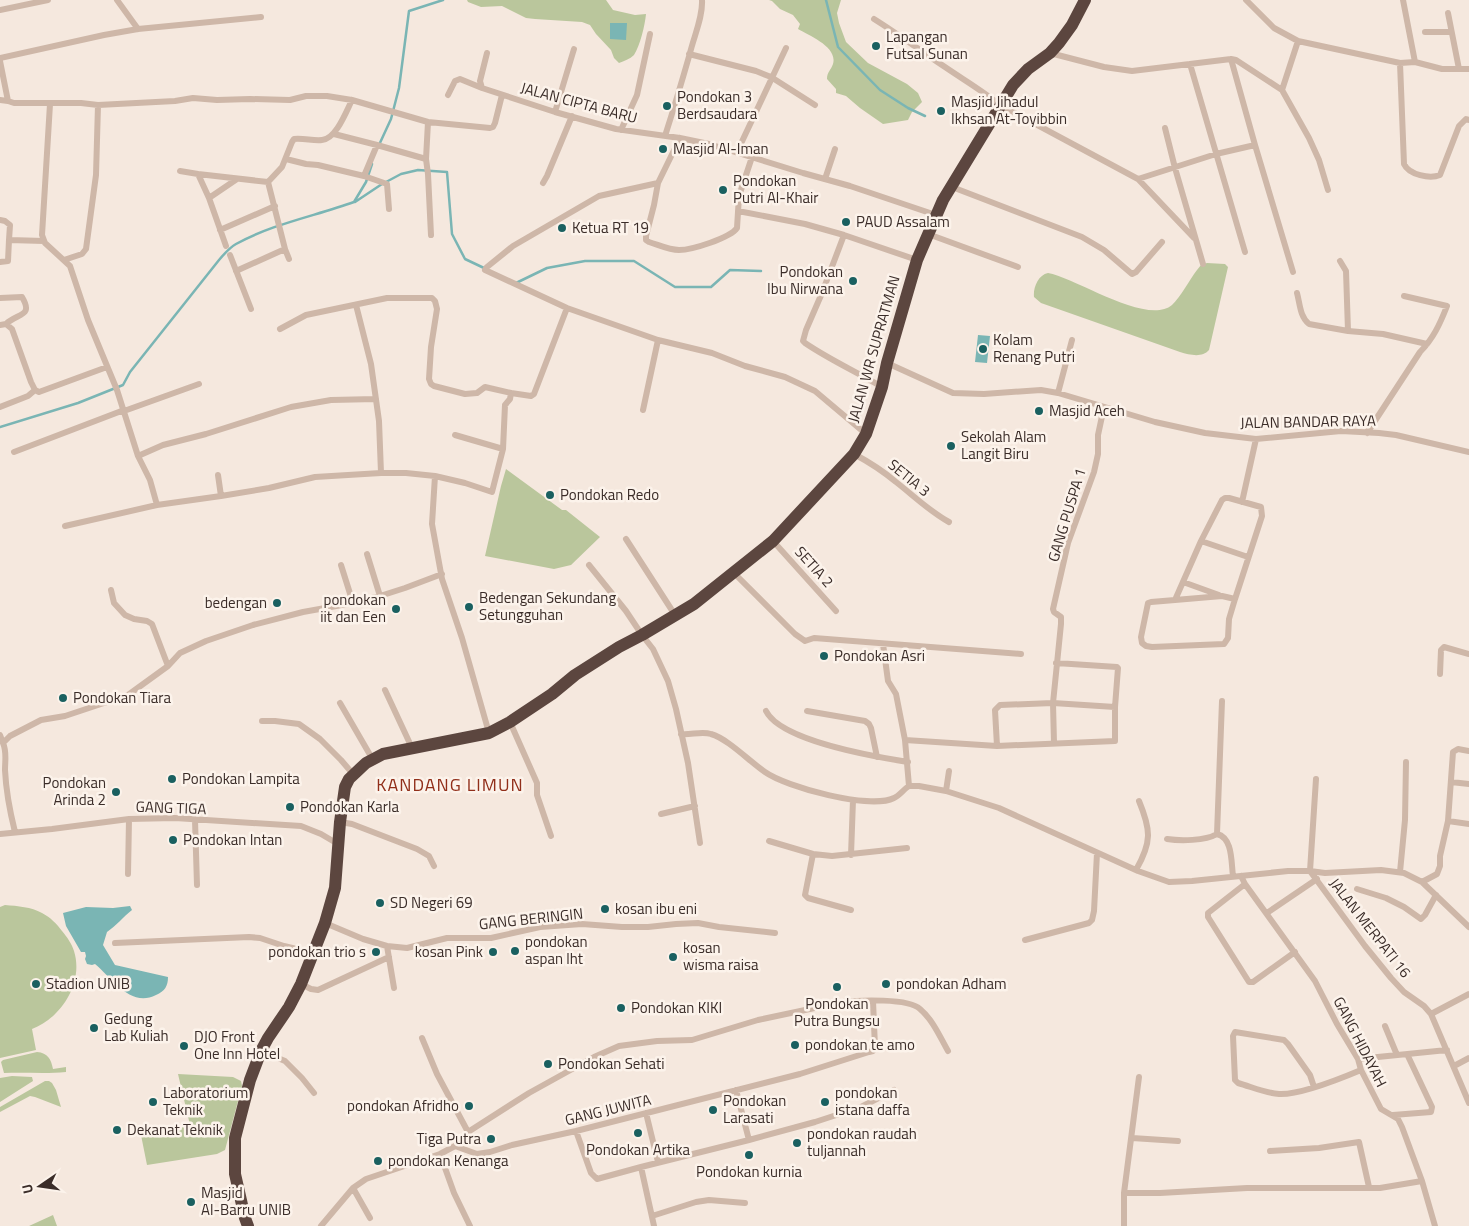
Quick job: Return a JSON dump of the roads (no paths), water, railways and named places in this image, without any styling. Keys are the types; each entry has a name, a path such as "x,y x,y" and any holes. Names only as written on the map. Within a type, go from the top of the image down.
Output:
{"highway":[{"name":"JALAN WR SUPRATMAN","path":"353,774 366,762 384,754 489,733 510,722 552,694 575,675 619,647 694,604 773,541 854,454 866,434 882,388 887,363 916,260 943,200 1013,85 1028,69 1050,53 1059,43 1072,25 1085,0"},
{"path":"248,1226 236,1174 235,1138 250,1080 262,1051 301,984 325,923 335,888 340,822 345,787 353,774"}],"street":[{"path":"0,10 48,0"},
{"path":"117,0 138,29"},
{"path":"665,136 682,85 702,0"},
{"path":"1246,0 1274,28 1298,41 1400,63 1415,62 1442,69 1469,68"},
{"path":"1404,0 1415,62"},
{"path":"1448,13 1459,69"},
{"path":"8,101 0,60 104,35 138,29 261,16"},
{"path":"874,19 984,92 1000,105 1138,179 1195,240"},
{"path":"1425,32 1452,32"},
{"path":"622,130 637,95 650,34"},
{"path":"1282,90 1298,41"},
{"path":"736,152 786,48"},
{"path":"555,112 574,49"},
{"path":"482,88 480,81 487,53"},
{"path":"1050,53 1132,71 1231,59 1241,63 1282,90 1319,160 1328,190"},
{"path":"689,54 756,71 772,77 815,105"},
{"path":"1231,59 1293,272"},
{"path":"1400,63 1404,164 1406,170 1415,174 1440,175 1459,126 1466,119 1469,120"},
{"path":"1190,64 1245,252"},
{"name":"JALAN CIPTA BARU","path":"448,95 456,81 460,79 555,112 622,130 709,144 850,186 936,215"},
{"path":"0,100 14,104 82,103 98,105 194,98 290,100 306,96 327,96 352,100 428,122 490,128 495,123 502,95"},
{"path":"268,182 282,167 294,139 327,139 334,134 352,100"},
{"path":"50,104 42,235 48,247 70,266 88,320 116,387 138,456 150,480 158,505"},
{"path":"64,260 84,252 88,242 96,175 98,105"},
{"path":"543,183 572,116"},
{"path":"428,122 426,162 431,235"},
{"path":"1165,128 1203,264"},
{"path":"334,134 380,146 426,162"},
{"path":"680,138 658,183 646,236 646,240 649,242 670,249 680,250 696,247 736,231 738,228 739,196 752,157"},
{"path":"1138,179 1216,154 1255,145"},
{"path":"366,177 380,146"},
{"path":"825,179 835,149"},
{"path":"286,159 318,165 384,183 389,209"},
{"path":"180,171 268,182"},
{"path":"198,174 209,198 226,246"},
{"path":"209,198 237,179"},
{"path":"268,182 289,259"},
{"path":"658,183 599,196 513,246 486,269 567,308 658,340 712,352 745,366 784,377 815,391 866,434"},
{"path":"952,187 1082,237 1104,250 1132,274 1136,272 1162,242"},
{"path":"220,230 275,206"},
{"path":"738,211 805,224 844,235 916,260"},
{"path":"0,220 10,225 8,261 0,262"},
{"path":"928,234 1018,267"},
{"path":"844,235 803,341 836,363 858,373 882,388"},
{"path":"9,240 44,241"},
{"path":"236,271 285,250"},
{"path":"230,255 251,309"},
{"path":"1340,261 1346,271 1348,331"},
{"path":"1297,294 1306,322 1327,328 1383,334 1427,344"},
{"path":"0,298 22,296 26,303 24,314 3,325"},
{"path":"1367,433 1420,352 1437,331 1447,306 1404,296"},
{"path":"280,329 306,315 356,304 387,298 432,298 437,309 431,347 431,384 465,394 477,393 485,387 531,396 534,394 567,308"},
{"path":"356,304 371,364 379,421 381,473"},
{"path":"3,325 12,329 31,382 39,392 107,367"},
{"path":"643,410 658,340"},
{"path":"1058,393 1072,340"},
{"name":"JALAN BANDAR RAYA","path":"887,363 953,393 984,394 1041,390 1058,393 1155,422 1205,434 1256,439 1341,431 1396,435 1469,452"},
{"path":"14,452 199,384"},
{"path":"0,407 28,396 36,390"},
{"path":"65,526 158,505 269,488 315,477 406,473 435,476 466,483 492,492 503,449 505,405 510,399 511,392"},
{"path":"138,456 163,445 206,434 291,407 331,400 376,399"},
{"name":"GANG PUSPA 1","path":"1056,660 1060,617 1053,609 1068,543 1094,472 1098,454 1098,435 1104,407"},
{"path":"455,434 503,449"},
{"path":"1242,502 1256,439"},
{"name":"SETIA 3","path":"854,454 866,460 894,480 934,514 949,522"},
{"path":"218,475 221,496"},
{"path":"435,476 432,524 442,579 462,638 489,733"},
{"path":"1175,600 1201,541 1222,500 1229,498 1261,507 1262,516 1229,618 1226,642 1224,644 1152,647 1146,646 1142,642 1141,637 1148,603 1222,596"},
{"path":"626,539 675,615"},
{"name":"SETIA 2","path":"773,541 836,611"},
{"path":"1201,541 1248,558"},
{"path":"367,554 380,596"},
{"path":"341,565 353,603"},
{"path":"589,565 626,611 652,649 668,681 688,763 700,843"},
{"path":"733,572 795,634 805,641 814,638 1021,654"},
{"path":"3,743 10,736 41,720 65,716 128,695 168,666 180,653 206,641 253,625 294,614 380,596 442,574"},
{"path":"1183,582 1235,599"},
{"path":"111,590 114,602 125,615 152,624 168,666"},
{"path":"883,644 888,681 896,694 905,740 909,786"},
{"path":"1440,674 1441,650 1444,646 1469,654"},
{"path":"905,740 997,746 1115,741 1117,667 1056,660 1053,703 1054,743"},
{"path":"385,690 412,748"},
{"path":"1217,834 1222,702"},
{"path":"340,703 373,760"},
{"path":"997,746 995,710 1000,705 1053,703 1115,707"},
{"path":"766,711 770,718 788,730 820,744 908,762"},
{"path":"806,711 865,721 872,728 877,757"},
{"path":"262,721 299,724 320,740 353,774"},
{"path":"510,722 537,783 537,795 551,836"},
{"path":"681,734 692,735 704,732 713,734 778,780 853,800 881,801 894,798 909,786 946,791 999,808 1136,870 1169,882 1288,870 1325,873 1382,870 1400,872 1422,882 1469,927"},
{"path":"0,735 6,749 2,768 8,806 15,832"},
{"path":"1422,882 1437,874 1440,866 1440,856 1448,821 1453,752 1458,749 1469,751"},
{"path":"1400,872 1405,820 1406,762"},
{"path":"946,791 948,771"},
{"name":"JALAN MERPATI 16","path":"1316,779 1310,871 1391,978 1404,992 1424,1006 1431,1014 1469,1103"},
{"path":"1452,782 1469,784"},
{"path":"851,855 853,800"},
{"path":"1136,870 1146,850 1149,837 1139,801"},
{"path":"661,814 695,806"},
{"name":"GANG TIGA","path":"0,834 129,819 175,818 301,826 321,834 338,844"},
{"path":"128,874 129,819"},
{"path":"194,820 197,884"},
{"path":"1448,821 1469,824"},
{"path":"340,822 352,824 417,849 429,856 434,866"},
{"path":"1166,839 1197,839 1217,834 1224,837 1230,848 1233,876"},
{"path":"769,841 813,854 832,856 907,848"},
{"path":"1025,940 1089,923 1092,920 1097,853"},
{"path":"813,854 806,897 850,910"},
{"name":"GANG HIDAYAH","path":"1241,876 1315,981 1358,1059 1361,1070 1381,1109 1398,1119 1422,1181 1435,1226"},
{"path":"1267,913 1317,879"},
{"path":"1245,884 1208,913 1208,917 1249,982 1253,982 1295,952"},
{"path":"1357,889 1386,898 1421,918 1436,895"},
{"name":"GANG BERINGIN","path":"325,923 363,939 388,946 407,948 448,938 491,938 540,927 582,924 648,927 698,923 775,933"},
{"path":"115,943 249,937 260,938 313,953"},
{"path":"388,946 388,957 394,988"},
{"path":"301,984 311,990 318,990 388,957"},
{"path":"1431,1014 1469,994"},
{"name":"GANG JUWITA","path":"455,1146 477,1154 490,1152 512,1144 576,1131 816,1070 873,1051 875,1047 873,1001"},
{"path":"321,1226 353,1188 366,1178 440,1154 455,1146 468,1132 529,1093 594,1056 619,1046 657,1041 692,1040 758,1020 843,1002 898,1001 918,1006 930,1019 948,1051"},
{"path":"1385,1026 1398,1055"},
{"path":"1314,1087 1310,1075 1284,1040 1237,1032 1234,1034 1236,1082 1266,1092 1280,1094 1314,1087 1361,1070"},
{"path":"422,1038 437,1074 468,1132"},
{"path":"1358,1059 1447,1050"},
{"path":"262,1051 285,1061 314,1093"},
{"path":"1393,1115 1431,1112 1432,1107 1407,1054"},
{"path":"1454,1066 1469,1058"},
{"path":"1124,1226 1124,1193 1139,1077"},
{"path":"736,1090 749,1140"},
{"path":"576,1131 591,1172 596,1179 836,1116 862,1107 894,1090"},
{"path":"646,1113 658,1162"},
{"path":"1132,1138 1178,1141"},
{"path":"1270,1150 1326,1147 1359,1142 1361,1144 1369,1187"},
{"path":"440,1154 454,1193 470,1226"},
{"path":"641,1167 654,1226"},
{"path":"1124,1193 1247,1188 1380,1188 1422,1181"},
{"path":"353,1188 370,1218"},
{"path":"652,1216 696,1202 709,1200 745,1203"}],"water":[{"path":"610,23 627,23 626,40 610,39"},
{"name":"Kolam Renang Putri","path":"978,335 990,336 987,363 975,362"},
{"path":"130,906 132,910 107,932 103,945 115,965 168,977 167,986 162,992 147,998 138,998 130,995 122,990 95,964 87,964 85,952 81,952 66,926 63,913 86,907 113,908"}],"waterway":[{"path":"379,145 391,119 399,88 409,11 443,0"},
{"path":"826,0 838,47 880,90 908,108 925,116"},
{"path":"0,427 78,403 123,385 130,372 229,249 264,231 354,202 366,182 372,164"},
{"path":"386,182 401,174 418,170 447,172 452,234 465,259 484,268"},
{"path":"355,202 382,184"},
{"path":"516,283 547,268 585,261 634,261 675,287 711,287 730,270 761,271"}],"place":[{"name":"Lapangan Futsal Sunan","path":"876,46"},
{"name":"Pondokan 3 Berdsaudara","path":"667,106"},
{"name":"Masjid Jihadul Ikhsan At-Toyibbin","path":"941,111"},
{"name":"Masjid Al-Iman","path":"663,149"},
{"name":"Pondokan Putri Al-Khair","path":"723,190"},
{"name":"PAUD Assalam","path":"846,222"},
{"name":"Ketua RT 19","path":"562,228"},
{"name":"Pondokan Ibu Nirwana","path":"853,281"},
{"name":"Kolam Renang Putri","path":"983,349"},
{"name":"Masjid Aceh","path":"1039,411"},
{"name":"Sekolah Alam Langit Biru","path":"951,446"},
{"name":"Pondokan Redo","path":"550,495"},
{"name":"bedengan","path":"277,603"},
{"name":"Bedengan Sekundang Setungguhan","path":"469,607"},
{"name":"pondokan iit dan Een","path":"396,609"},
{"name":"Pondokan Asri","path":"824,656"},
{"name":"Pondokan Tiara","path":"63,698"},
{"name":"Pondokan Lampita","path":"172,779"},
{"name":"Pondokan Arinda 2","path":"116,792"},
{"name":"Pondokan Karla","path":"290,807"},
{"name":"Pondokan Intan","path":"173,840"},
{"name":"SD Negeri 69","path":"380,903"},
{"name":"kosan ibu eni","path":"605,909"},
{"name":"pondokan aspan lht","path":"515,951"},
{"name":"pondokan trio s","path":"376,952"},
{"name":"kosan Pink","path":"493,952"},
{"name":"kosan wisma raisa","path":"673,957"},
{"name":"Stadion UNIB","path":"36,984"},
{"name":"pondokan Adham","path":"886,984"},
{"name":"Pondokan Putra Bungsu","path":"837,987"},
{"name":"Pondokan KIKI","path":"621,1008"},
{"name":"Gedung Lab Kuliah","path":"94,1028"},
{"name":"pondokan te amo","path":"795,1045"},
{"name":"DJO Front One Inn Hotel","path":"184,1046"},
{"name":"Pondokan Sehati","path":"548,1064"},
{"name":"Laboratorium Teknik","path":"153,1102"},
{"name":"pondokan istana daffa","path":"825,1102"},
{"name":"pondokan Afridho","path":"469,1106"},
{"name":"Pondokan Larasati","path":"713,1110"},
{"name":"Dekanat Teknik","path":"117,1130"},
{"name":"Pondokan Artika","path":"638,1133"},
{"name":"Tiga Putra","path":"491,1139"},
{"name":"pondokan raudah tuljannah","path":"797,1143"},
{"name":"Pondokan kurnia","path":"749,1155"},
{"name":"pondokan Kenanga","path":"378,1161"},
{"name":"Masjid Al-Barru UNIB","path":"191,1202"}],"district":[{"name":"KANDANG LIMUN","path":"450,785"}]}
